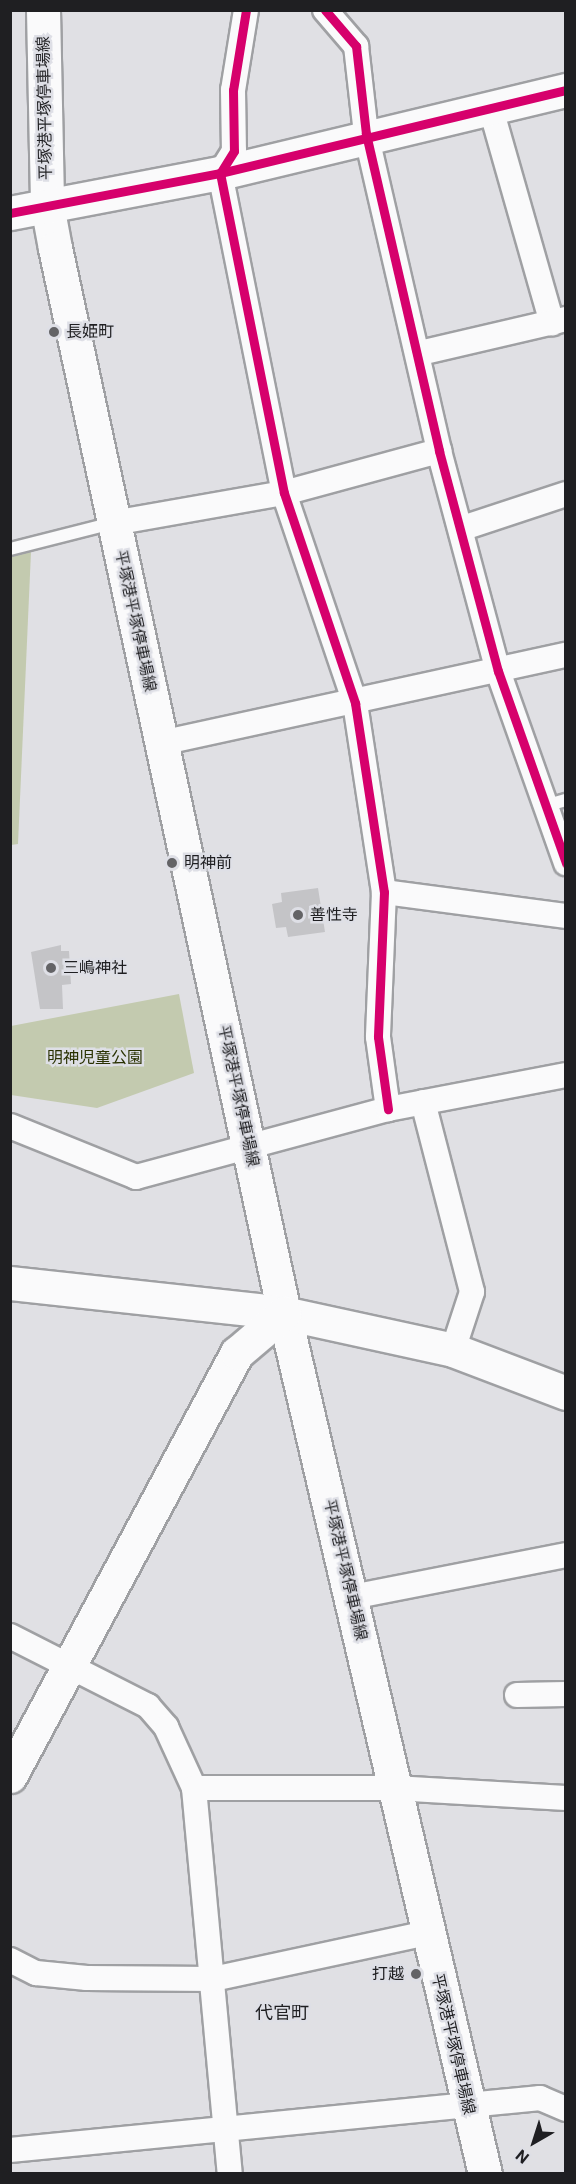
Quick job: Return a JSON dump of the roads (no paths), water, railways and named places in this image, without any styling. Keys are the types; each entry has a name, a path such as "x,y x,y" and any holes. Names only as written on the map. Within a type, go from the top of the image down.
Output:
{"main road":[{"name":"平塚港平塚停車場線","path":"43,10 47,205 113,523 284,1313 352,1597 466,2104 485,2174"},
{"path":"10,213 220,173 366,134 491,109 566,90"},
{"path":"10,1284 284,1313 453,1350 566,1393"},
{"path":"10,1776 237,1353 284,1313"}],"street":[{"path":"246,10 233,90 234,151 220,173 284,493 355,702 384,892 378,1036 388,1109"},
{"path":"325,10 356,46 366,134 420,354 439,451 463,528 498,671 557,802 566,863"},
{"path":"420,354 559,321 491,109"},
{"path":"113,523 284,493 439,451"},
{"path":"463,528 566,494"},
{"path":"161,743 566,655"},
{"path":"384,892 566,916"},
{"path":"10,1126 136,1177 250,1149 388,1109 566,1075"},
{"path":"423,1102 472,1292 453,1350"},
{"path":"352,1597 566,1555"},
{"path":"10,1636 148,1706 166,1727 194,1788 230,2174"},
{"path":"517,1695 566,1694"},
{"path":"194,1788 394,1788 566,1798"},
{"path":"10,1960 36,1972 87,1978 213,1979 427,1933"},
{"path":"10,2150 225,2131 540,2098 566,2109"}],"lane":[{"path":"10,549 113,523"}],"place":[{"name":"長姫町","path":"54,332"},
{"name":"明神前","path":"172,863"},
{"name":"善性寺","path":"298,915"},
{"name":"三嶋神社","path":"51,968"},
{"name":"打越","path":"416,1974"}],"district":[{"name":"代官町","path":"282,2013"}],"park label":[{"name":"明神児童公園","path":"95,1058"}]}
